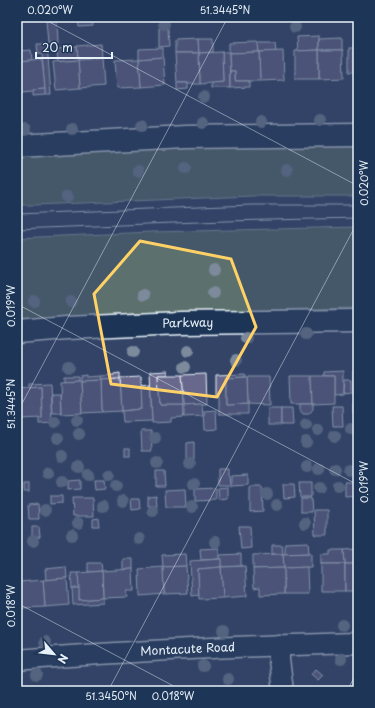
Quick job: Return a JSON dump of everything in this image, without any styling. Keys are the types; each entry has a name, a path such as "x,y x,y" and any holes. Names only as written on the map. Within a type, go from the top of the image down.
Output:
{"street":[{"path":"17,146 185,137 358,135"},
{"name":"Parkway","path":"17,332 67,328 181,323 358,321"},
{"name":"Montacute Road","path":"17,660 279,645 358,643"},
{"path":"279,645 283,691"}],"highlighted area":[{"path":"140,241 231,259 256,327 217,397 111,384 94,294"}],"green space":[{"path":"358,145 358,196 251,196 17,205 17,157 216,147"},
{"path":"358,227 358,307 355,308 134,313 17,321 17,238 152,232"}],"building":[{"path":"78,17 92,17 93,26 79,27"},
{"path":"46,20 57,20 58,44 48,44"},
{"path":"159,28 168,28 169,46 159,47"},
{"path":"319,36 319,50 298,51 297,37"},
{"path":"342,38 342,50 319,50 319,39"},
{"path":"198,39 199,53 175,53 175,40"},
{"path":"198,39 213,39 213,52 199,53"},
{"path":"258,42 259,52 229,53 229,43"},
{"path":"258,43 275,43 276,52 259,52"},
{"path":"37,44 47,44 51,95 45,95 42,54 38,54"},
{"path":"101,44 102,58 78,60 77,46"},
{"path":"354,46 358,46 358,76 354,76"},
{"path":"77,47 78,60 58,62 57,49"},
{"path":"163,48 163,57 139,59 139,49"},
{"path":"349,48 354,48 354,72 349,72"},
{"path":"31,50 32,60 19,61 19,51"},
{"path":"319,50 343,50 344,78 319,79"},
{"path":"319,50 319,79 295,79 295,51"},
{"path":"283,51 284,80 260,81 259,52"},
{"path":"222,52 229,52 230,88 211,88 211,82 223,82"},
{"path":"222,52 223,82 200,84 199,53"},
{"path":"259,52 260,81 235,81 235,71 230,71 229,53"},
{"path":"175,53 199,53 200,84 177,83"},
{"path":"163,57 165,85 141,87 139,59"},
{"path":"102,58 104,86 80,88 78,60"},
{"path":"42,59 45,89 22,92 19,61"},
{"path":"139,59 141,87 117,88 115,60"},
{"path":"78,60 80,88 56,90 53,62"},
{"path":"17,61 19,61 22,92 17,92"},
{"path":"230,71 235,71 235,81 249,81 249,87 230,88"},
{"path":"177,83 188,83 188,89 177,90"},
{"path":"45,89 45,95 33,96 33,90"},
{"path":"168,371 168,375 158,375 160,405 184,405 184,417 171,418 171,422 152,423 150,372"},
{"path":"343,371 343,394 334,395 334,376 324,376 324,372"},
{"path":"353,371 358,371 358,401 353,402"},
{"path":"120,373 120,379 101,380 100,376"},
{"path":"206,374 207,404 184,405 182,375"},
{"path":"245,374 245,377 226,378 226,405 248,404 248,414 219,414 219,395 216,395 216,375"},
{"path":"86,375 86,377 100,376 101,380 80,381 80,376"},
{"path":"158,375 182,375 184,405 160,405"},
{"path":"64,376 78,376 78,380 64,381"},
{"path":"290,376 312,376 313,404 291,404"},
{"path":"312,376 334,376 334,403 313,404"},
{"path":"141,377 142,409 122,411 120,378"},
{"path":"247,377 269,377 270,405 248,404"},
{"path":"247,377 248,404 226,405 226,378"},
{"path":"120,379 122,411 102,412 101,380"},
{"path":"80,380 82,413 61,414 60,381"},
{"path":"101,380 102,412 82,413 80,381"},
{"path":"344,380 351,380 351,392 343,393"},
{"path":"50,383 52,423 39,424 39,418 42,418 41,387 29,388 29,384"},
{"path":"150,385 152,421 123,422 122,411 142,409 141,386"},
{"path":"41,387 42,418 19,419 17,389"},
{"path":"51,393 60,393 61,413 52,413"},
{"path":"358,401 358,413 353,413 353,402"},
{"path":"202,404 203,416 184,417 184,405"},
{"path":"300,404 313,404 313,409 309,414 303,414 300,410"},
{"path":"332,406 342,406 343,426 333,426"},
{"path":"268,408 281,408 281,425 268,425"},
{"path":"281,408 292,408 293,425 281,425"},
{"path":"216,410 217,429 205,430 204,411"},
{"path":"141,431 151,431 152,451 142,451"},
{"path":"194,442 194,460 187,460 187,443"},
{"path":"125,448 130,448 130,456 125,456"},
{"path":"218,469 228,469 230,485 218,485"},
{"path":"156,471 164,471 165,486 156,486"},
{"path":"248,475 248,485 231,486 231,476"},
{"path":"80,480 80,489 68,490 68,481"},
{"path":"94,480 104,480 105,489 95,490"},
{"path":"345,482 358,482 358,496 345,497"},
{"path":"299,483 311,483 311,497 300,497"},
{"path":"24,484 29,484 29,492 24,492"},
{"path":"283,484 294,484 295,497 284,498"},
{"path":"228,487 228,499 219,500 218,488"},
{"path":"250,487 262,487 263,511 250,512"},
{"path":"216,488 216,500 195,501 195,489"},
{"path":"185,489 186,507 166,507 165,490"},
{"path":"156,495 157,506 148,506 148,496"},
{"path":"50,496 62,496 62,503 50,504"},
{"path":"72,498 93,498 94,516 73,516"},
{"path":"301,498 311,498 312,512 301,512"},
{"path":"131,499 139,499 140,509 132,510"},
{"path":"38,504 39,519 29,519 28,505"},
{"path":"314,510 327,510 327,535 315,535"},
{"path":"98,518 99,526 93,526 93,519"},
{"path":"239,526 250,526 251,548 241,549"},
{"path":"32,527 39,527 40,537 32,538"},
{"path":"308,542 309,553 285,554 285,543"},
{"path":"272,545 282,545 283,554 272,554"},
{"path":"219,548 219,559 201,560 200,549"},
{"path":"358,549 358,564 345,564 344,550"},
{"path":"330,550 344,550 345,564 321,564 321,554 330,554"},
{"path":"311,553 311,567 284,568 283,554"},
{"path":"185,554 186,566 163,567 162,555"},
{"path":"241,554 241,566 221,567 220,555"},
{"path":"283,554 284,568 253,569 253,555"},
{"path":"123,559 133,559 133,569 123,570"},
{"path":"221,559 221,567 198,569 199,595 192,596 190,561"},
{"path":"88,563 101,563 102,571 88,572"},
{"path":"321,564 345,564 345,591 321,591"},
{"path":"345,564 358,564 358,591 345,591"},
{"path":"186,566 188,593 164,594 163,567"},
{"path":"245,566 247,596 223,598 221,567"},
{"path":"66,567 67,578 46,580 45,569"},
{"path":"163,567 164,594 140,596 139,569"},
{"path":"221,567 223,598 199,599 198,569"},
{"path":"307,567 308,594 284,594 284,568"},
{"path":"284,568 284,594 260,595 260,587 254,588 253,569"},
{"path":"133,569 134,591 126,591 127,597 103,598 102,571"},
{"path":"102,571 103,598 79,600 78,573"},
{"path":"71,573 78,573 79,588 72,588"},
{"path":"67,578 69,605 45,607 43,580"},
{"path":"43,580 45,607 21,608 20,582"},
{"path":"72,588 79,588 79,600 103,598 103,603 73,605"},
{"path":"316,669 323,675 318,680 311,674"}],"tram line":[{"path":"17,214 251,205 358,205"},
{"path":"17,229 225,221 358,218"}]}
